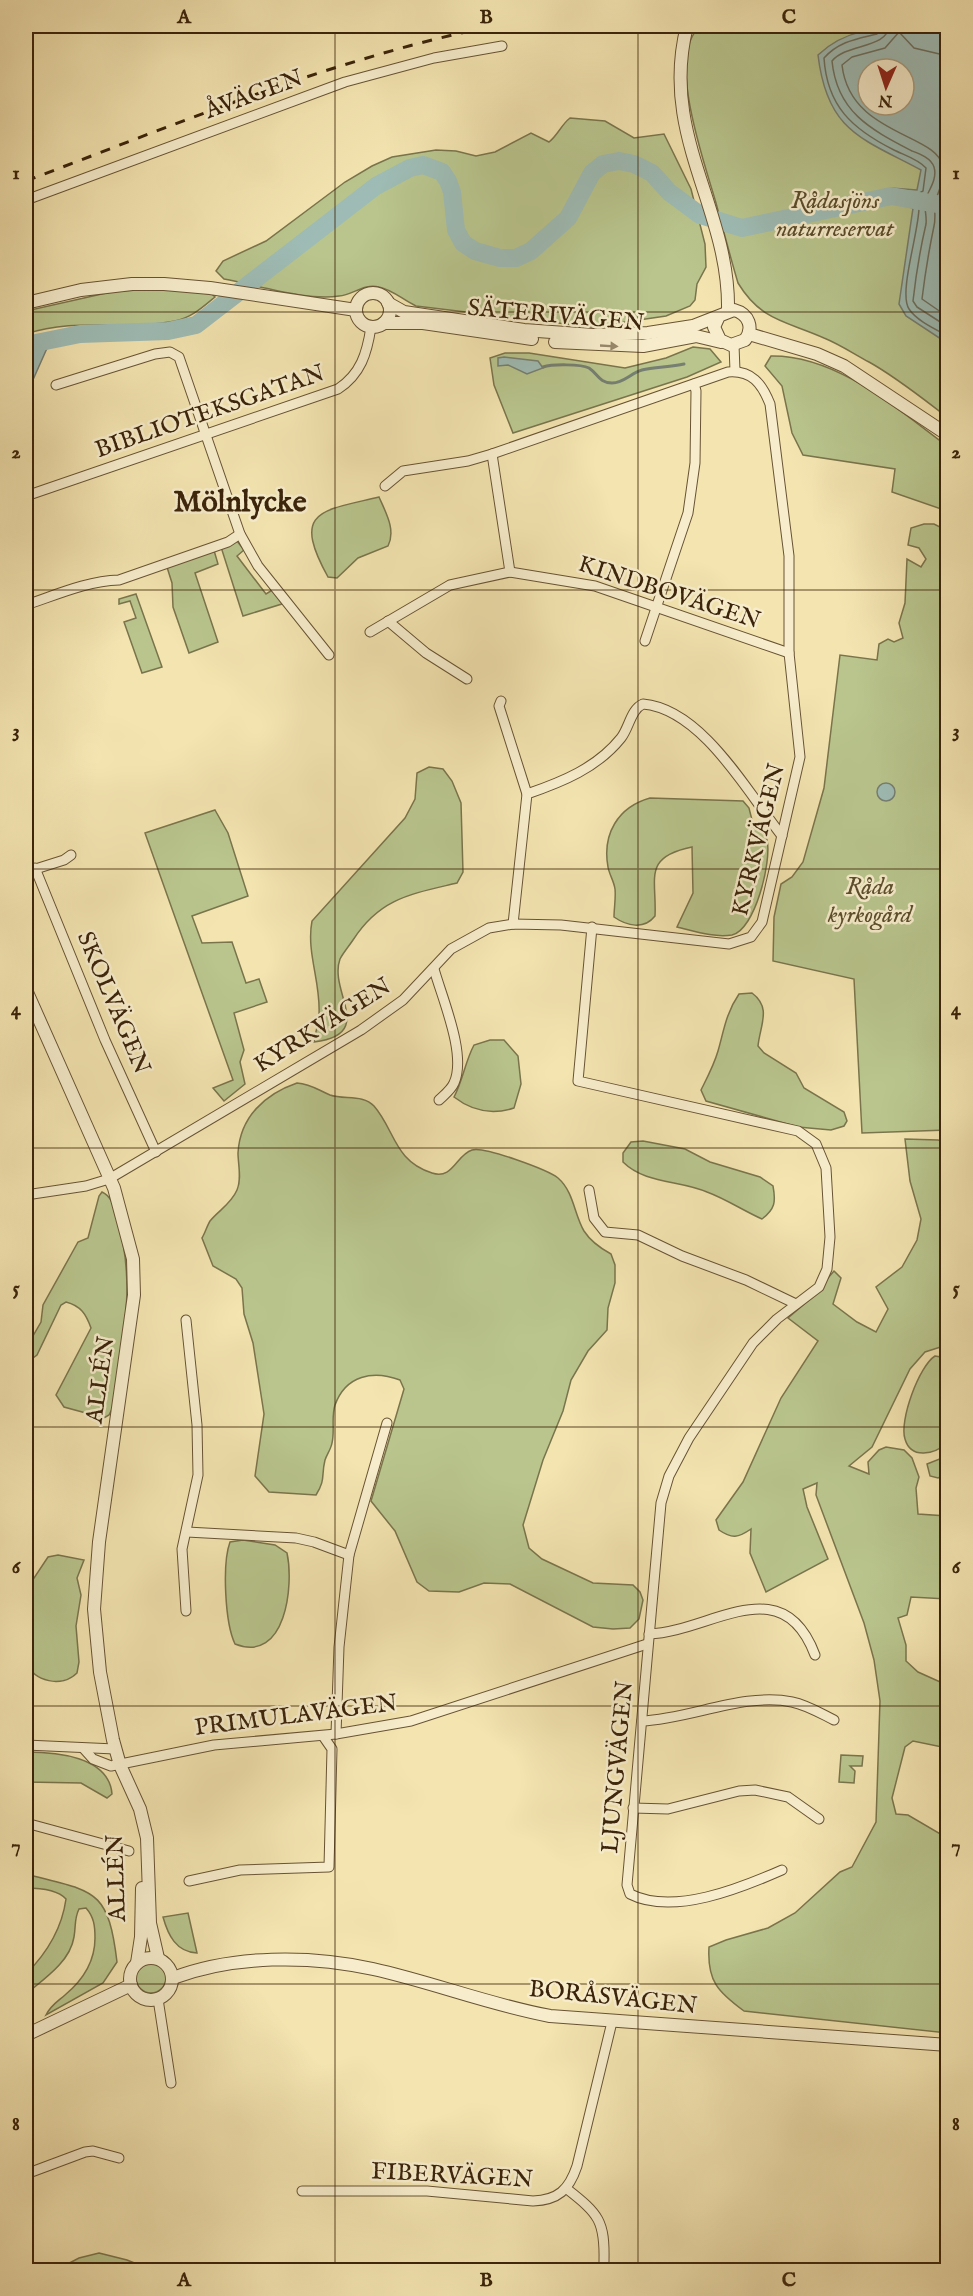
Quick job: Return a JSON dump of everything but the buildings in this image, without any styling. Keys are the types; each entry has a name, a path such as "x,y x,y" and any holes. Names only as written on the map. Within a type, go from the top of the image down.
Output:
{"street":[{"path":"26,29 35,26"},
{"path":"385,486 404,471 468,461 492,454 735,371 728,344 715,330 724,313 725,272 686,135 680,104 682,52 687,26"},
{"name":"ÅVÄGEN","path":"26,200 345,82 434,58 502,46"},
{"path":"26,303 81,290 132,284 210,288 356,310"},
{"path":"369,294 380,295 388,303 389,315 384,323 371,327 361,322 356,310 360,299 369,294"},
{"name":"SÄTERIVÄGEN","path":"388,303 404,312 567,334 648,333 693,326 724,313"},
{"path":"724,313 737,310 746,316 750,326 749,334 743,342 728,344"},
{"name":"SÄTERIVÄGEN","path":"384,323 423,323 492,335 612,346 659,345 696,336 728,344"},
{"name":"BIBLIOTEKSGATAN","path":"26,496 338,389 356,375 362,365 371,327"},
{"path":"749,334 817,354 844,366 948,435"},
{"path":"56,385 156,354 170,352 182,362 240,534 258,566 329,655"},
{"name":"KYRKVÄGEN","path":"26,1195 86,1186 109,1179 156,1152 361,1030 403,1000 451,949 465,939 489,928 513,924 592,927 710,944 742,942 751,937 762,922 800,757 789,653 789,556 770,404 763,387 755,379 735,371"},
{"path":"645,641 682,537 692,489 696,391 694,384"},
{"path":"492,454 510,572"},
{"path":"26,605 104,580 119,580 228,542 240,534"},
{"name":"KINDBOVÄGEN","path":"370,632 450,585 510,572 595,586 657,605 789,653"},
{"path":"388,621 426,653 467,679"},
{"path":"501,701 499,706 526,794 513,924"},
{"path":"526,794 588,768 606,755 623,736 639,706 646,704 691,724 707,739 725,758 782,836"},
{"name":"SKOLVÄGEN","path":"71,855 64,860 30,870 156,1152"},
{"name":"LJUNGVÄGEN","path":"592,927 578,1081 798,1131 816,1144 826,1168 830,1253 827,1269 819,1287 796,1304 753,1343 689,1438 669,1476 661,1503 656,1533 627,1885 630,1894 637,1898 660,1900 704,1898 782,1870"},
{"path":"434,969 457,1050 458,1069 454,1083 439,1100"},
{"name":"ALLÉN","path":"26,990 122,1212 134,1274 121,1397 99,1542 93,1608 100,1672 115,1749 140,1809 147,1838 150,1923 158,1958"},
{"path":"589,1190 594,1218 605,1232 638,1235 682,1256 746,1280 796,1304"},
{"path":"186,1320 197,1425 198,1475 181,1564 186,1611"},
{"path":"336,1734 340,1636 349,1555 387,1423"},
{"path":"187,1532 296,1538 349,1555"},
{"name":"PRIMULAVÄGEN","path":"120,1765 214,1745 322,1736 411,1721 457,1708 648,1639 742,1609 762,1609 796,1623 808,1636 815,1655"},
{"path":"642,1721 687,1716 749,1701 774,1700 809,1707 834,1720"},
{"path":"189,1881 240,1870 329,1867 332,1749 322,1736"},
{"path":"26,1745 115,1749"},
{"path":"84,1749 99,1761 111,1766 120,1765"},
{"path":"633,1808 668,1809 739,1791 755,1790 788,1797 819,1819"},
{"name":"ALLÉN","path":"131,1792 142,1851 141,1937 136,1963"},
{"path":"26,1824 129,1851"},
{"path":"158,1958 167,1964 173,1978 169,1991 158,1999 143,1998 131,1985 130,1976 136,1963 144,1959 158,1958"},
{"name":"BORÅSVÄGEN","path":"173,1978 250,1961 341,1964 408,1978 526,2012 612,2022 948,2045"},
{"path":"26,2035 131,1985"},
{"path":"158,1999 171,2083"},
{"name":"FIBERVÄGEN","path":"302,2191 427,2191 533,2201 547,2200 567,2189 577,2166 612,2022"},
{"path":"26,2174 85,2151 119,2158"},
{"path":"567,2189 594,2211 602,2224 604,2262"}],"green space":[{"name":"Rådasjöns naturreservat","path":"701,26 947,26 947,417 869,362 830,340 765,313 747,296 738,283 697,138 687,84 686,60 691,40"},
{"path":"570,118 605,121 634,138 664,134 691,189 705,244 706,267 697,284 695,300 690,306 666,316 591,327 416,306 389,290 374,286 339,296 297,294 224,279 216,271 223,261 266,241 345,182 392,157 436,150 456,151 476,156 495,152 531,133 549,142"},
{"path":"165,289 212,294 215,297 192,315 181,320 138,325 64,326 26,334 26,311 115,291"},
{"path":"693,347 710,349 721,362 687,377 513,433 494,385 490,358 505,353 529,353 625,368 666,358"},
{"path":"771,356 795,358 819,364 843,374 887,401 947,446 947,511 892,492 895,469 803,455 792,433 782,386 765,366"},
{"path":"379,497 391,528 388,546 358,558 337,578 328,577 317,555 312,538 313,526 318,517 341,506"},
{"name":"Råda kyrkogård","path":"934,524 948,531 947,1130 862,1133 854,979 773,961 774,917 781,884 792,877 803,862 824,788 840,655 877,660 879,644 888,639 894,642 903,638 899,623 905,603 907,559 921,567 926,559 919,548 908,545 911,528"},
{"path":"237,541 244,550 237,556 266,594 274,589 285,603 243,616 221,547"},
{"path":"213,547 218,564 195,573 218,642 189,653 173,607 172,583 166,564"},
{"path":"136,594 162,667 142,673 124,622 136,618 130,601 119,604 119,599"},
{"path":"429,767 443,769 452,781 461,803 463,872 457,883 398,900 386,906 363,926 340,959 338,972 347,1021 343,1030 333,1037 314,1042 319,1017 319,1002 312,956 312,921 405,818 415,799 417,773"},
{"path":"650,798 743,801 749,808 754,828 765,835 768,850 760,894 748,921 740,930 732,935 718,936 677,927 693,893 692,847 676,851 659,863 654,881 655,916 651,920 635,925 624,923 614,917 615,889 607,855 610,833 621,815 629,808"},
{"path":"215,810 228,833 248,896 192,916 202,943 232,942 246,983 259,979 267,1002 234,1013 244,1050 240,1062 245,1084 224,1101 213,1088 233,1080 145,833"},
{"path":"752,993 762,1005 763,1011 758,1046 764,1053 796,1073 804,1088 844,1112 847,1121 844,1126 831,1130 798,1127 706,1101 701,1090 718,1051 731,1008 739,994"},
{"path":"490,1040 504,1040 518,1056 521,1084 514,1108 498,1111 482,1110 468,1106 454,1097 474,1045"},
{"path":"297,1083 330,1095 370,1102 381,1115 402,1153 419,1168 432,1173 445,1173 467,1153 479,1150 516,1159 552,1174 558,1178 571,1196 587,1235 611,1254 615,1265 615,1283 608,1308 607,1330 588,1351 571,1380 563,1411 543,1460 523,1525 529,1548 542,1559 593,1583 633,1585 640,1592 643,1600 639,1619 630,1628 593,1627 510,1584 484,1583 459,1592 429,1591 417,1582 395,1531 371,1501 404,1389 400,1380 380,1375 362,1378 353,1381 340,1395 334,1410 331,1445 325,1460 321,1485 316,1495 269,1492 255,1476 264,1414 253,1343 244,1314 242,1288 236,1279 213,1266 202,1238 210,1221 237,1190 240,1140 249,1118 265,1100"},
{"path":"905,1139 938,1140 948,1143 947,1345 925,1352 910,1369 872,1447 849,1466 869,1474 868,1462 879,1450 886,1447 904,1450 912,1458 919,1477 916,1488 918,1514 947,1516 947,1599 911,1597 907,1615 898,1618 906,1645 906,1661 918,1672 947,1685 947,1745 942,1747 913,1741 905,1747 892,1798 896,1814 908,1815 942,1835 947,1835 947,2033 744,2011 727,1998 716,1985 709,1959 709,1947 768,1928 795,1913 840,1872 852,1867 876,1822 880,1701 874,1660 864,1623 816,1495 817,1483 803,1489 807,1507 828,1559 766,1592 750,1553 751,1529 739,1536 731,1536 719,1530 716,1520 743,1482 781,1398 818,1341 788,1318 809,1300 834,1271 841,1278 833,1304 857,1322 876,1332 888,1309 876,1287 902,1267 917,1240 921,1219 910,1181"},
{"path":"643,1141 685,1149 710,1162 760,1177 773,1186 774,1201 770,1212 762,1219 697,1188 652,1178 632,1169 623,1162 623,1153 631,1142"},
{"path":"102,1192 111,1200 114,1207 123,1243 127,1290 113,1407 109,1415 104,1418 64,1407 56,1395 91,1328 79,1308 66,1302 61,1305 37,1355 26,1363 26,1348 41,1322 43,1305 78,1242 88,1238"},
{"path":"935,1356 947,1358 947,1443 936,1450 924,1453 912,1450 908,1446 904,1431 905,1420 917,1382"},
{"path":"947,1456 947,1474 938,1478 930,1476 927,1464"},
{"path":"243,1540 275,1545 287,1553 289,1567 287,1601 283,1618 276,1632 266,1643 252,1647 235,1644 227,1608 225,1578 230,1542"},
{"path":"58,1555 84,1560 77,1578 81,1595 76,1626 79,1662 77,1673 71,1678 49,1681 35,1674 26,1662 27,1610 32,1581 48,1557"},
{"path":"26,1752 65,1755 91,1764 109,1781 112,1794 107,1798 81,1783 26,1782"},
{"path":"841,1755 863,1756 862,1766 850,1766 855,1771 854,1783 839,1782"},
{"path":"26,1874 68,1885 94,1897 109,1919 117,1962 103,1983 46,2015 87,1970 93,1955 94,1926 86,1908 79,1909 72,1946 62,1962 26,1994 26,1974 52,1940 61,1920 66,1899 53,1891 26,1888"},
{"path":"188,1913 197,1953 178,1946 167,1930 163,1917"},
{"path":"151,1963 162,1967 166,1978 162,1989 151,1993 140,1989 136,1978 140,1967"},
{"path":"99,2253 127,2260 152,2270 56,2270 79,2258"}],"water":[{"path":"916,26 947,34 947,343 906,316 899,304 913,208 890,202 891,188 917,190 921,170 864,140 850,129 829,101 823,80 818,55 828,46 851,35 876,29"},
{"path":"52,337 28,391 26,389 26,345"},
{"path":"498,358 538,361 543,368 527,374 508,365 498,366"},
{"path":"886,783 892,786 895,792 892,798 886,801 880,798 877,792 880,786"}],"waterway":[{"path":"26,345 80,334 168,331 196,325 376,186 410,168 423,165 442,172 448,181 452,192 456,230 463,243 475,251 500,258 516,258 531,251 568,218 592,173 603,164 619,161 634,164 652,173 669,192 700,215 742,228 891,196 948,206"},
{"path":"543,367 553,365 585,367 592,370 601,380 612,383 642,370 684,364"}],"railway":[{"path":"26,181 199,115 315,74 433,40 493,26"}],"district":[{"name":"Mölnlycke","path":"240,503"}]}
